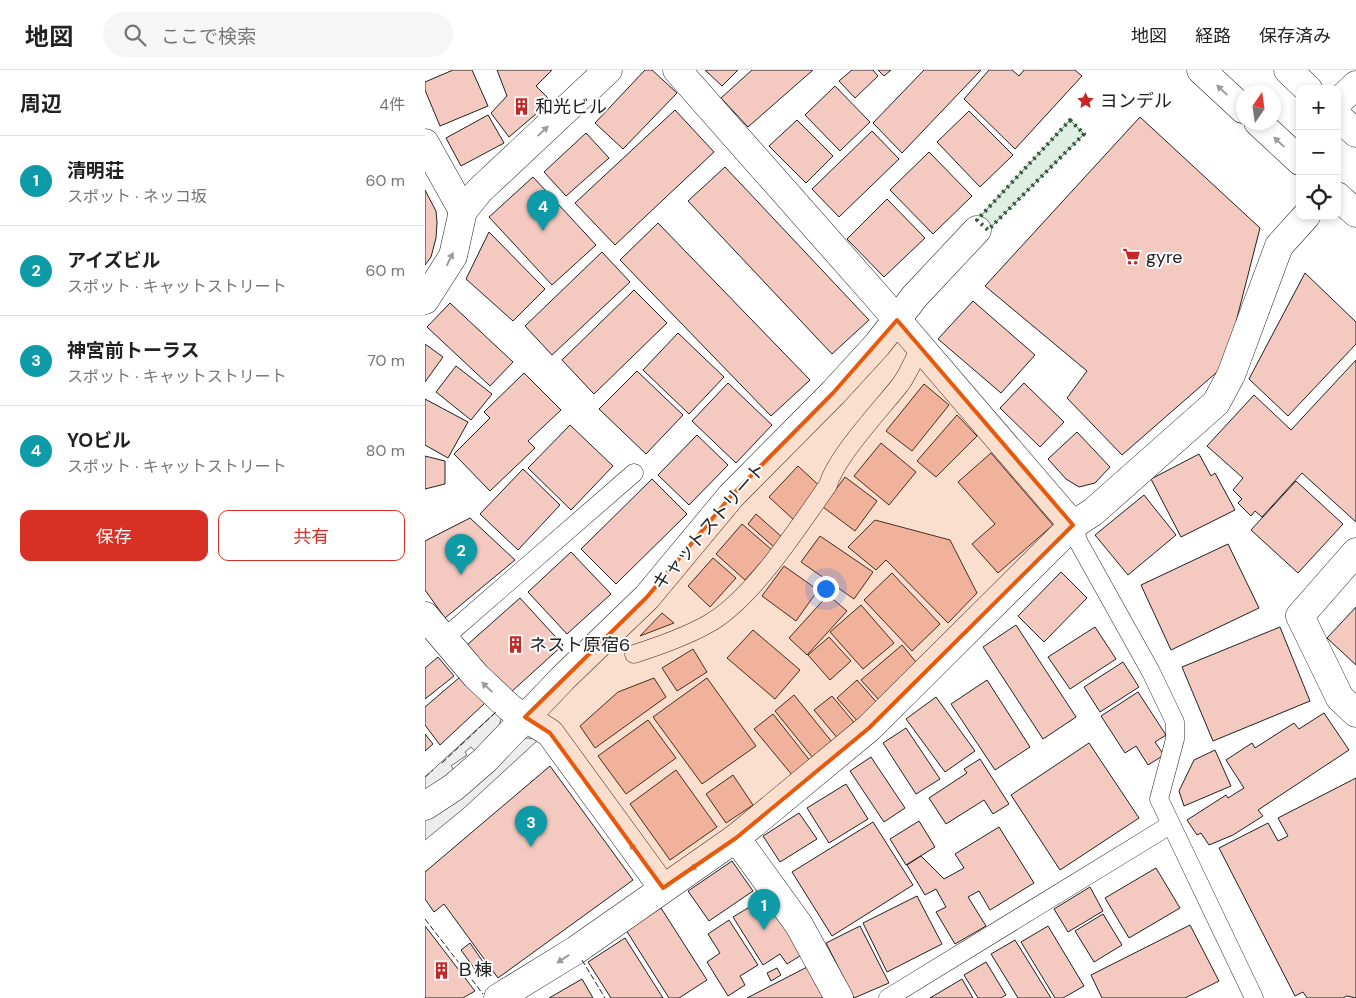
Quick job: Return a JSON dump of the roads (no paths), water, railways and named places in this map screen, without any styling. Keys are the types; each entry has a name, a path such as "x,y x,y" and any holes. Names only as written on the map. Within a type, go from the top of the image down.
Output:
{"street":[{"path":"425,300 453,256 463,211 479,191 608,70"},
{"path":"677,70 897,320 1073,525"},
{"path":"1201,70 1236,102"},
{"path":"1288,70 1304,85"},
{"path":"1341,98 1356,84"},
{"path":"1341,120 1356,133"},
{"path":"1267,130 1296,157"},
{"path":"425,143 463,211"},
{"path":"1341,200 1356,213"},
{"path":"498,998 576,950 736,838 869,728 1073,525 1093,512 1217,403 1231,375 1279,246 1302,220"},
{"name":"キャットストリート","path":"425,806 466,777 647,597 731,496 833,393 897,320 915,296 977,230"},
{"path":"1356,552 1300,616 1340,698 1356,713"},
{"path":"425,616 476,676 510,708 550,733 663,888"},
{"path":"736,838 799,925 839,998"}],"lane":[{"path":"634,654 709,624 734,606 755,584 828,485 831,475 902,382 920,347"},
{"path":"443,639 634,472"},
{"path":"1073,525 1079,543 1151,672 1175,722 1175,739 1159,799 1254,998"},
{"path":"888,998 1170,825"}],"place":[{"name":"ヨンデル","path":"1086,101"},
{"name":"和光ビル","path":"521,107"},
{"name":"YOビル","path":"543,231"},
{"name":"gyre","path":"1132,257"},
{"name":"アイズビル","path":"461,575"},
{"name":"ネスト原宿6","path":"515,645"},
{"name":"神宮前トーラス","path":"531,847"},
{"name":"清明荘","path":"764,930"},
{"name":"Ｂ棟","path":"442,970"}]}
